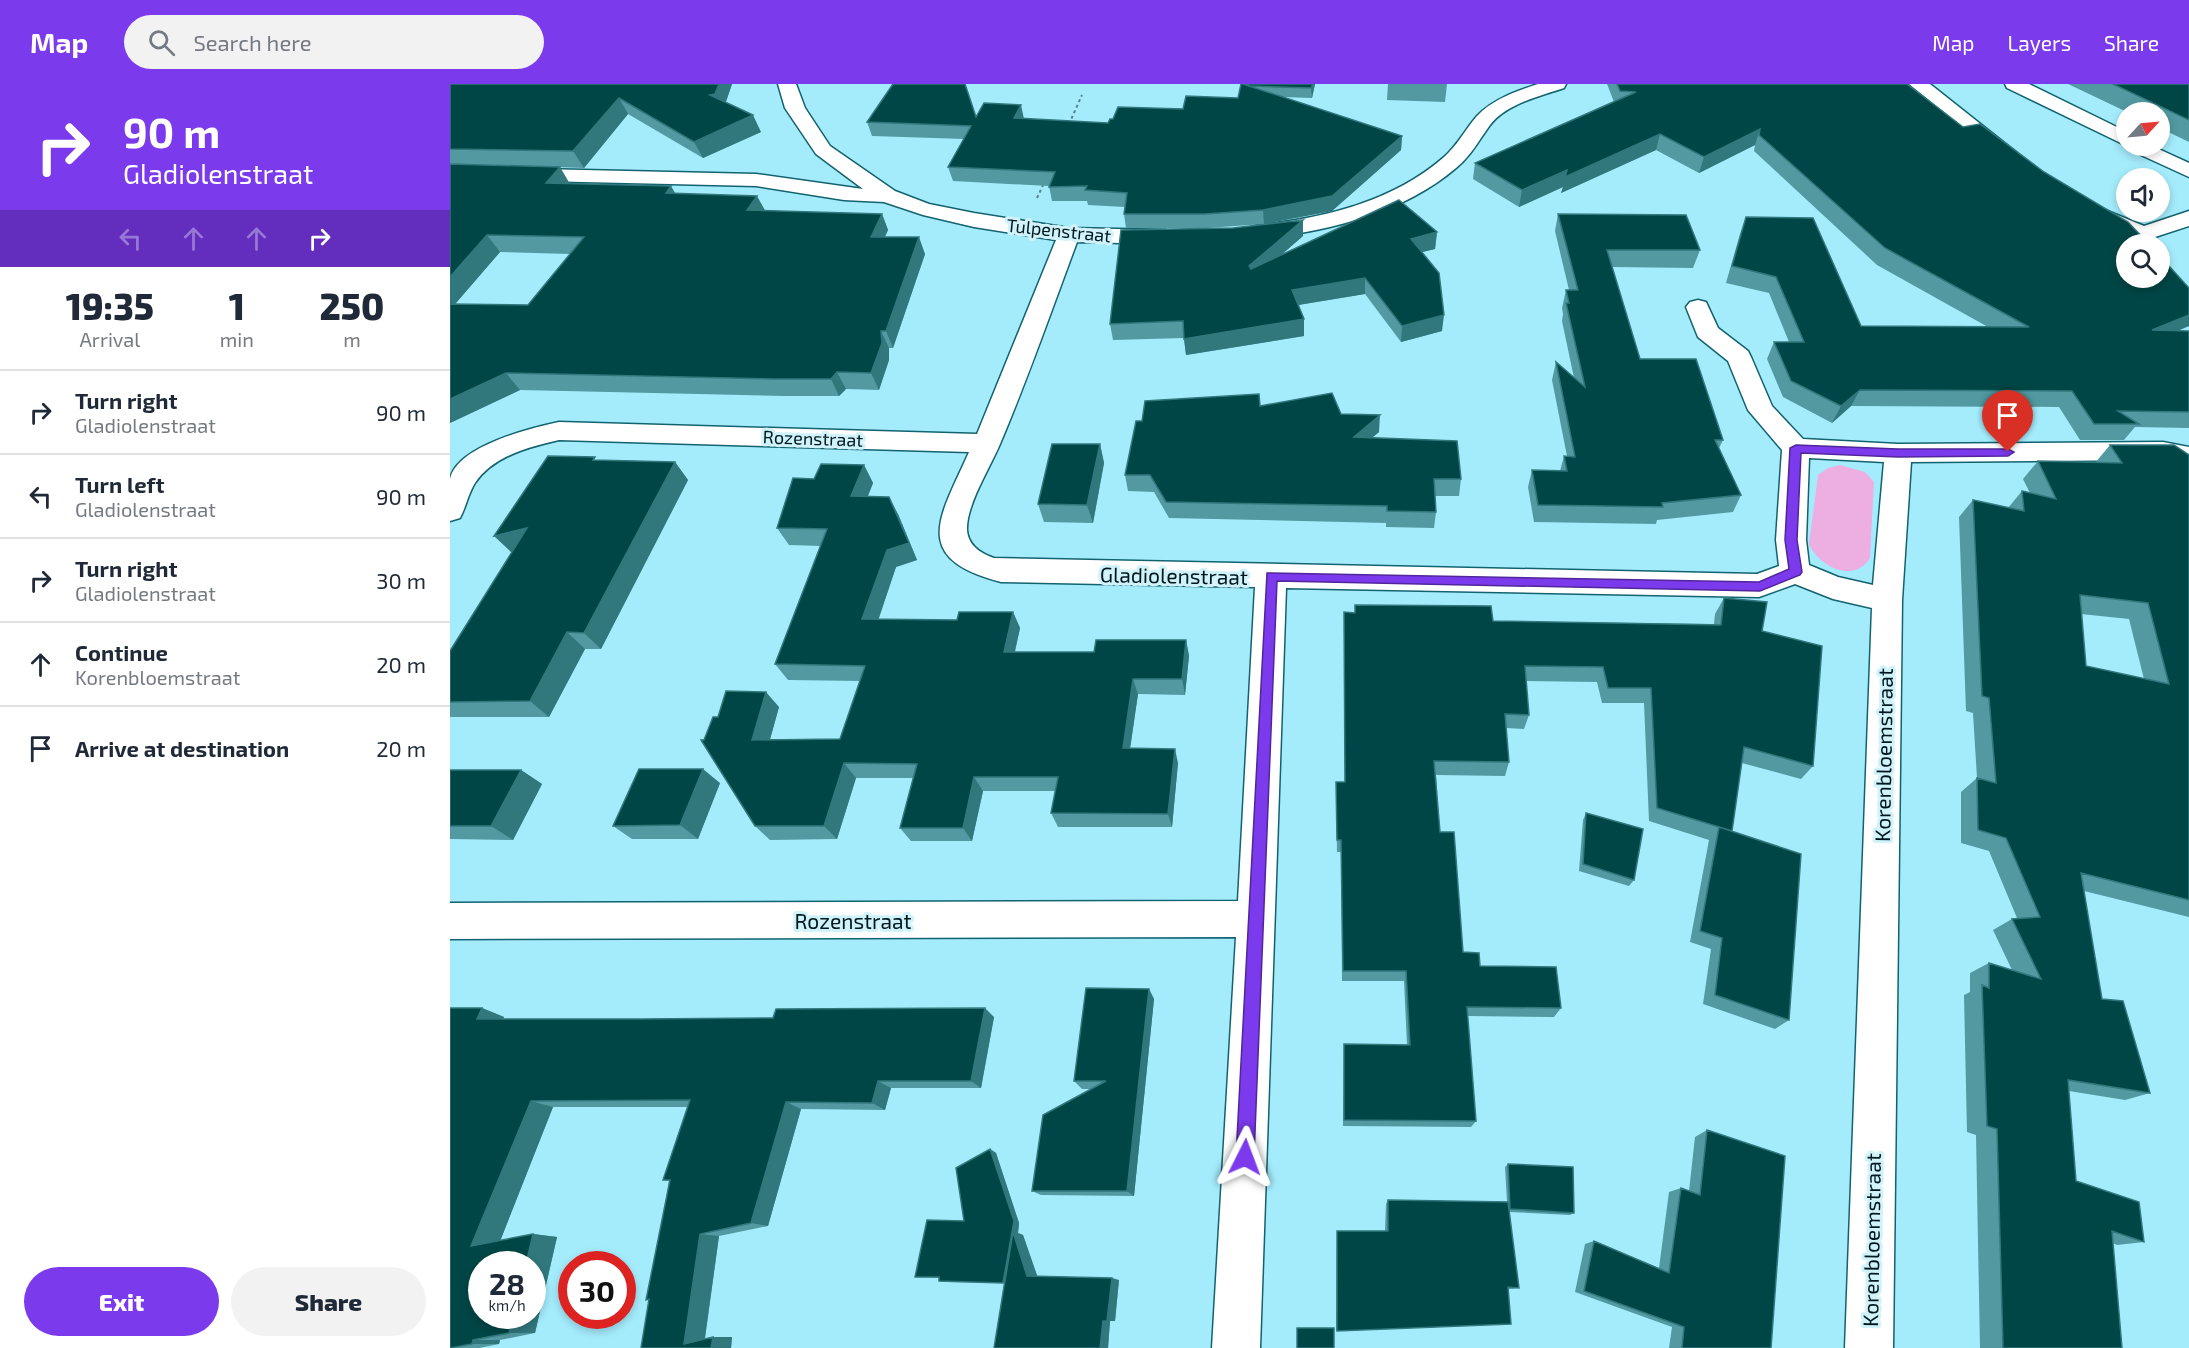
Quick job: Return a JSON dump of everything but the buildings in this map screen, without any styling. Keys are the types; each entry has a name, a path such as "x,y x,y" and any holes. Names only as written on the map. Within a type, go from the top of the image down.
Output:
{"street":[{"name":"Tulpenstraat","path":"788,84 795,108 809,132 806,159 886,196 923,209 974,220 1069,235 1190,236"},
{"path":"1234,235 1281,230 1335,219 1376,206 1418,186 1448,165 1471,140 1486,118 1509,103 1557,84"},
{"path":"1918,84 2020,163"},
{"path":"2014,84 2116,135"},
{"path":"1486,118 1489,91"},
{"path":"2158,156 2189,171"},
{"path":"756,180 806,159"},
{"name":"Tulpenstraat","path":"450,173 756,180 844,194 886,196"},
{"path":"2085,205 2135,234"},
{"path":"2152,234 2189,218"},
{"path":"987,443 1069,235"},
{"path":"1698,308 1707,332 1739,357 1761,410 1796,448 1898,453 2163,452 2189,456"},
{"name":"Rozenstraat","path":"450,511 463,479 483,460 507,446 559,431 987,443"},
{"name":"Gladiolenstraat","path":"987,443 954,519 953,538 963,555 979,566 1001,572 1760,586 1795,572"},
{"path":"1796,448 1791,540 1795,572 1833,587 1887,600"},
{"name":"Korenbloemstraat","path":"1869,1348 1887,600 1898,453"},
{"path":"1236,1348 1271,576"},
{"name":"Rozenstraat","path":"450,921 1256,919"}],"path":[{"path":"1069,125 1082,94"},
{"path":"1025,228 1047,177"}],"shaded area":[{"path":"1840,465 1865,472 1874,482 1870,558 1863,566 1846,571 1820,560 1809,544 1818,475 1828,468"}],"route":[{"path":"1245,1157 1271,576 1760,586 1795,572 1791,540 1796,448 1898,453 2008,452"}]}
